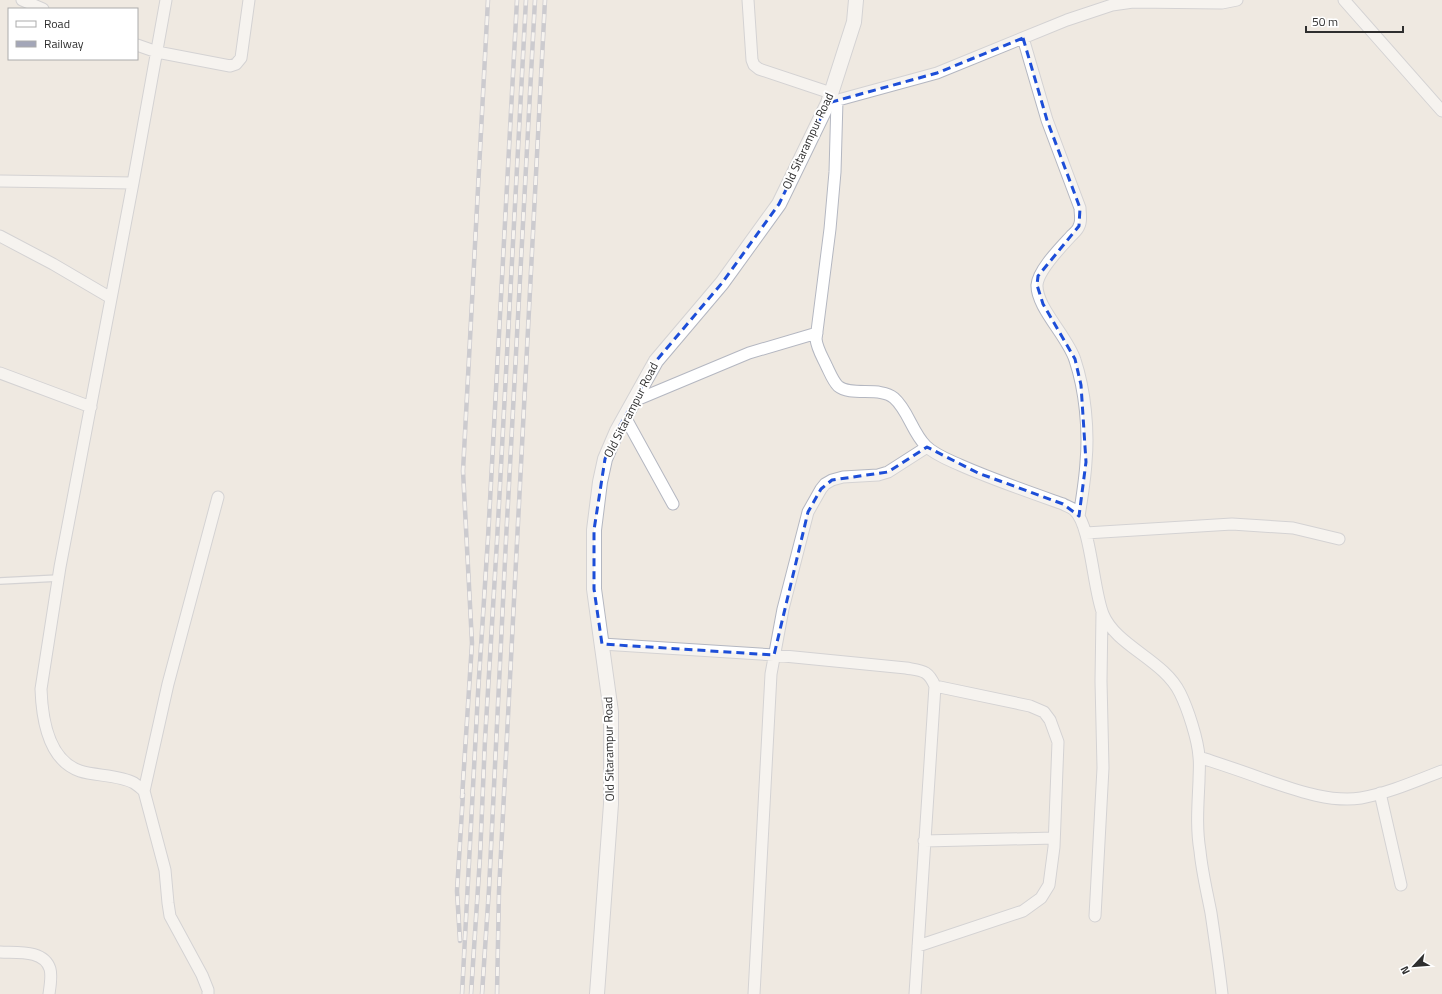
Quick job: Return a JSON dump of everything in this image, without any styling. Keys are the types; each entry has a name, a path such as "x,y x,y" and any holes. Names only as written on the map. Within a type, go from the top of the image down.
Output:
{"street":[{"path":"22,0 41,8"},
{"path":"144,791 133,783 79,771 57,755 50,740 42,709 41,689 59,578 158,52 166,0"},
{"path":"138,45 158,52 230,66 236,64 241,58 249,0"},
{"path":"748,0 752,60 754,65 759,69 832,99 937,73 1067,20 1112,5 1150,1 1222,3 1238,0"},
{"name":"Old Sitarampur Road","path":"597,994 611,804 611,712 594,589 594,530 600,482 605,459 625,416 656,360 722,283 779,204 832,99 854,22 856,0"},
{"path":"1344,0 1442,111"},
{"path":"1023,38 1047,120 1080,208 1080,226 1038,276 1037,285 1038,295 1042,304 1068,344 1075,359 1081,385 1086,421 1086,462 1079,516"},
{"path":"832,99 835,172 830,229 816,339 817,345 833,380 838,386 846,390 880,393 894,398 901,406 914,430 927,447 934,452 978,473 1063,504 1074,510 1079,516 1086,533 1098,600 1109,625 1165,673 1174,683 1186,709 1199,757 1198,809 1200,851 1222,994"},
{"path":"0,181 133,183"},
{"path":"0,236 112,298"},
{"path":"634,401 749,353 817,333"},
{"path":"0,373 91,407"},
{"path":"625,416 673,504"},
{"path":"754,994 770,682 782,609 808,512 821,489 825,484 832,480 843,477 878,475 888,472 927,447"},
{"path":"208,994 202,974 170,916 165,870 144,791 168,684 218,497"},
{"path":"1086,533 1232,524 1293,528 1339,539"},
{"path":"1095,916 1103,768 1101,681 1102,611"},
{"path":"602,644 774,655 906,668 924,671 931,677 935,686 915,994"},
{"path":"918,946 1023,911 1041,898 1049,885 1054,838 1058,742 1055,730 1044,712 1030,706 935,686"},
{"path":"1199,757 1307,794 1345,799 1360,798 1380,793 1411,784 1442,771"},
{"path":"1380,793 1401,885"},
{"path":"924,841 1054,838"},
{"path":"0,952 31,953 44,959 50,969 49,994"}],"lane":[{"path":"0,581 59,578"}],"highlighted area":[{"path":"1023,38 1047,120 1080,208 1079,226 1038,276 1037,285 1043,304 1075,359 1081,385 1086,462 1079,516 1063,504 978,473 927,447 888,472 832,480 821,489 808,512 774,655 602,644 594,589 594,530 605,459 617,431 656,361 722,283 779,204 828,103 937,73"}],"railway":[{"path":"462,798 472,643 463,471 488,0"},
{"path":"462,994 517,0"},
{"path":"471,994 480,857 485,740 526,0"},
{"path":"482,994 489,889 535,0"},
{"path":"497,994 499,891 545,0"},
{"path":"460,941 457,891 463,794"}]}
